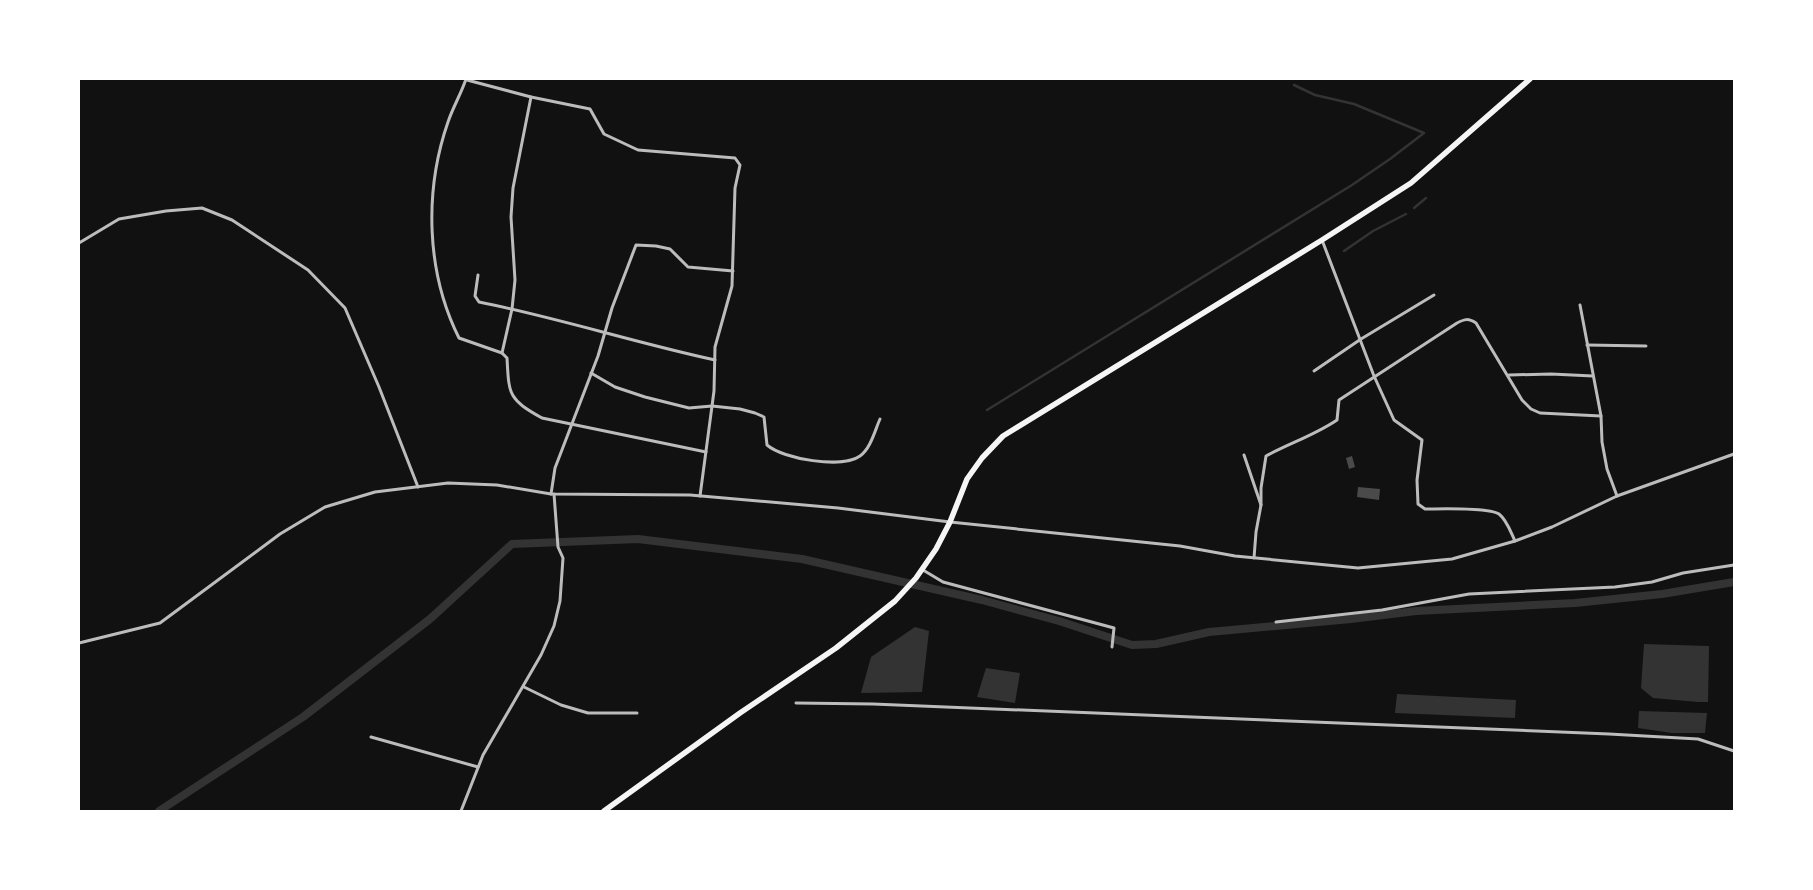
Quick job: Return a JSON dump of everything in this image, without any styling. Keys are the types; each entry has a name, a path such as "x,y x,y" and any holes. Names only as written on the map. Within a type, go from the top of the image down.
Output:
{"main road":[{"path":"604,811 740,713 836,648 895,601 916,578 936,549 950,522 967,480 982,458 1003,436 1322,240 1411,183 1530,79"}],"street":[{"path":"700,496 706,452 712,406 715,347 732,286 736,188 740,165 735,158 638,150 604,134 590,108 531,97 466,79 448,122 438,161 432,197 431,226 437,272 450,321 459,338 502,353 507,358 508,382 512,396 528,411 542,418 706,452"},
{"path":"502,353 512,309 515,280 511,217 513,188 531,97"},
{"path":"79,242 120,219 166,211 202,208 232,220 308,270 345,308 379,387 418,487"},
{"path":"1322,240 1374,376 1394,420 1422,440 1417,480 1418,504 1425,509 1486,510 1498,513 1503,518 1515,541"},
{"path":"460,811 478,767 524,687 554,626 558,610 563,558 558,547 553,494 555,468 636,245 670,249 688,267 733,271"},
{"path":"478,275 475,296 479,302 715,360"},
{"path":"1314,371 1361,339 1434,295"},
{"path":"1580,305 1601,416 1602,442 1617,496"},
{"path":"1254,558 1266,456 1292,442 1320,431 1337,420 1339,400 1466,318 1476,323 1509,375 1522,400 1531,409 1540,413 1601,416"},
{"path":"1587,345 1646,346"},
{"path":"591,373 615,387 645,397 690,408 712,406 740,409 755,413 764,417 767,445 773,450 812,460 847,461 860,456 873,437 880,418"},
{"path":"1509,375 1593,376"},
{"path":"79,643 160,623 280,534 325,507 375,492 448,483 497,485 553,494 700,496 838,508 950,522 1180,546 1254,558 1358,568 1452,559 1515,541 1552,527 1617,496 1734,454"},
{"path":"1244,455 1261,506"},
{"path":"1276,622 1382,610 1470,594 1616,587 1652,582 1683,573 1734,565"},
{"path":"922,570 952,585 1114,628 1112,647"},
{"path":"524,687 561,705 588,713 637,713"},
{"path":"796,703 873,704 1609,734 1698,740 1734,751"},
{"path":"371,737 478,767"}],"shaded area":[{"path":"915,627 929,631 922,692 861,693 871,657"},
{"path":"1644,644 1709,646 1708,702 1653,698 1641,688"},
{"path":"986,668 1020,673 1015,703 977,697"},
{"path":"1397,694 1516,700 1515,718 1395,713"},
{"path":"1639,711 1707,713 1705,733 1672,733 1638,728"}],"building":[{"path":"1352,456 1355,467 1349,469 1346,458"},
{"path":"1358,487 1380,489 1379,500 1357,497"}],"waterway":[{"path":"987,410 1352,185 1424,133 1354,104 1315,95 1294,85"},
{"path":"1414,208 1426,198"},
{"path":"1344,251 1373,231 1406,214"},
{"path":"159,811 303,717 430,619 512,544 638,539 802,559 982,600 1059,621 1132,645 1156,644 1209,632 1416,611 1575,603 1662,594 1734,582"}]}
